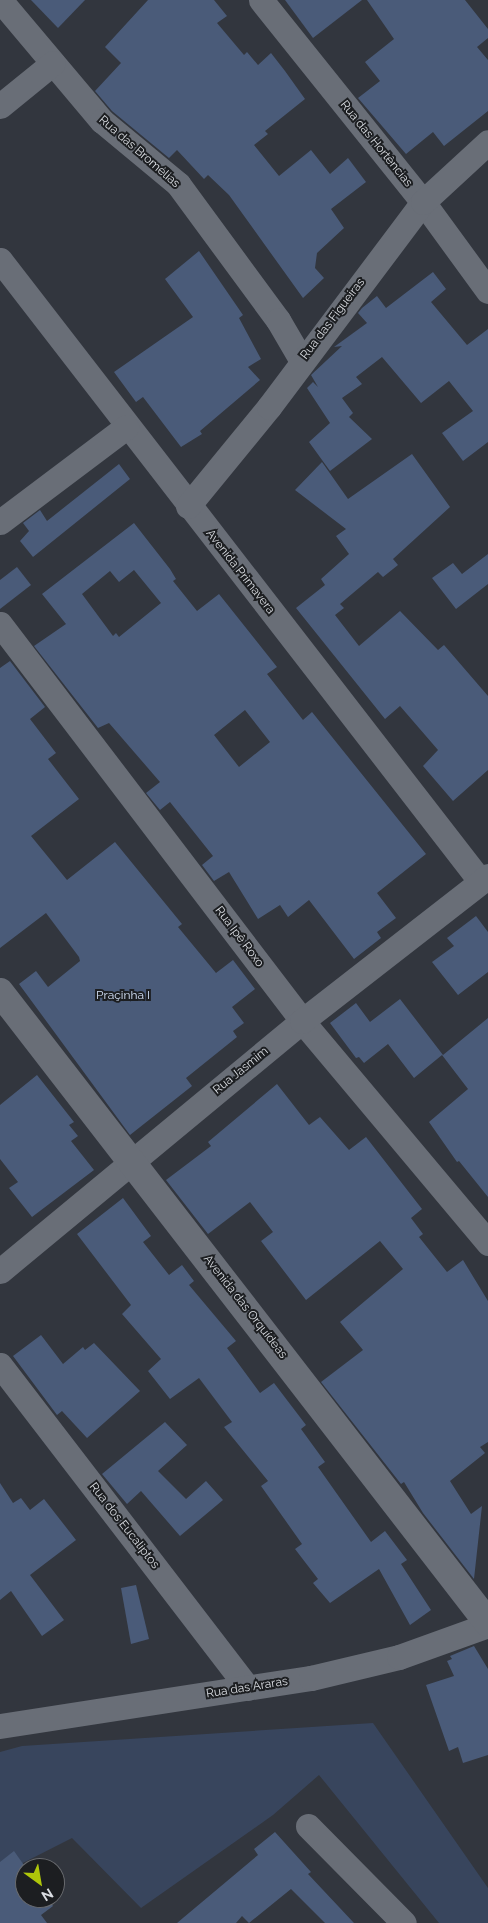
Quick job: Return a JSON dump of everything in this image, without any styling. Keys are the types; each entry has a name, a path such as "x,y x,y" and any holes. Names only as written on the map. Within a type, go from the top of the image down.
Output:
{"street":[{"name":"Rua das Bromélias","path":"0,0 102,120 178,184 278,320 302,361"},
{"name":"Rua das Hortências","path":"260,0 423,202 488,291"},
{"path":"0,106 53,63"},
{"name":"Rua das Figueiras","path":"188,506 264,414 423,202 488,142"},
{"name":"Avenida Primavera","path":"0,260 126,427 484,879"},
{"path":"0,522 126,427"},
{"name":"Rua Ipê Roxo","path":"0,624 302,1021 488,1243"},
{"name":"Rua Jasmim","path":"0,1271 302,1021 484,879"},
{"name":"Avenida das Orquídeas","path":"0,992 132,1160 488,1624"},
{"name":"Rua dos Eucaliptos","path":"0,1365 248,1688"},
{"name":"Rua das Araras","path":"0,1726 311,1678 399,1657 488,1624"},
{"path":"308,1826 404,1923"}],"shaded area":[{"path":"373,1723 488,1888 488,1923 439,1923 319,1775 273,1815 141,1908 72,1838 33,1858 15,1858 15,1867 0,1882 0,1752 22,1746"}],"building":[{"path":"31,0 85,0 58,28"},
{"path":"148,0 214,0 227,16 217,23 244,55 247,52 258,65 271,53 285,71 305,99 265,131 268,134 254,145 279,176 311,150 330,174 348,158 366,182 331,209 344,228 317,253 315,268 324,278 303,298 229,195 208,175 204,179 177,150 169,158 112,111 95,91 121,63 105,47"},
{"path":"285,0 362,0 313,38"},
{"path":"367,0 465,0 488,29 488,38 477,47 488,60 488,111 444,146 433,132 406,154 358,98 380,81 365,62 394,39"},
{"path":"199,251 243,315 239,318 261,359 248,367 260,380 200,431 202,434 181,447 143,397 136,402 114,372 193,317 165,279"},
{"path":"433,272 446,289 431,302 467,345 488,329 488,442 463,461 442,433 473,411 449,381 421,403 382,357 356,377 362,384 342,398 353,413 349,417 372,439 330,471 309,442 330,423 307,388 313,382 318,387 311,375 342,346 334,347 367,323 358,313 362,308 377,296 386,308"},
{"path":"412,454 450,507 393,559 398,565 383,577 378,572 340,604 344,608 335,615 359,646 400,611 438,650 444,645 488,696 488,770 453,801 423,766 438,750 400,706 385,719 296,608 325,585 321,579 349,554 336,536 346,529 295,490 322,462 348,499"},
{"path":"119,464 130,479 33,557 20,541 29,531 23,523 40,510 47,521"},
{"path":"134,523 170,569 176,579 173,581 197,611 219,594 277,667 267,674 303,720 312,712 426,854 377,893 396,918 377,932 381,938 354,959 309,900 288,917 280,905 258,919 229,872 214,881 202,865 213,856 170,802 160,810 146,793 160,782 109,723 98,728 34,646 66,624 42,594","holes":["134,570 161,603 119,637 116,633 113,636 82,594 110,571 119,582","245,710 270,742 239,767 214,735"]},
{"path":"488,554 488,584 456,609 432,578 453,563 462,574"},
{"path":"17,567 31,585 0,609 0,580"},
{"path":"10,661 45,707 30,719 56,753 48,759 79,799 31,836 67,880 115,842 182,924 178,927 216,973 233,960 255,989 232,1007 244,1023 233,1031 237,1037 186,1078 192,1086 130,1135 19,984 36,971 48,987 80,961 79,957 46,913 0,948 0,668"},
{"path":"476,916 488,932 488,972 458,995 432,962 454,946 447,938"},
{"path":"400,999 443,1055 488,1018 488,1197 459,1161 457,1162 429,1122 468,1089 442,1055 414,1078 388,1044 364,1063 359,1057 356,1058 330,1023 356,1003 370,1022"},
{"path":"37,1075 74,1122 69,1125 78,1136 71,1141 94,1170 32,1217 9,1188 18,1182 0,1159 0,1105"},
{"path":"277,1084 309,1125 320,1117 349,1150 366,1137 422,1209 411,1218 423,1234 419,1237 447,1272 463,1260 488,1301 488,1442 480,1447 485,1453 450,1481 471,1514 482,1506 474,1579 423,1513 404,1482 401,1484 321,1382 363,1350 340,1322 403,1269 380,1241 306,1300 261,1241 273,1232 250,1202 208,1234 166,1180 211,1146 208,1142"},
{"path":"123,1198 151,1236 143,1242 169,1275 182,1265 194,1281 189,1285 236,1341 227,1348 260,1393 274,1383 306,1425 301,1429 325,1462 318,1467 371,1542 385,1531 407,1560 401,1564 431,1610 410,1625 379,1569 330,1603 313,1583 318,1579 295,1549 302,1544 261,1486 268,1481 224,1427 232,1422 199,1378 170,1399 148,1371 161,1359 122,1314 131,1305 77,1234"},
{"path":"41,1335 63,1364 83,1347 85,1350 94,1343 140,1391 87,1438 62,1411 57,1415 13,1356"},
{"path":"165,1422 187,1445 158,1471 186,1499 206,1481 223,1500 180,1536 141,1491 127,1504 102,1474"},
{"path":"0,1483 13,1503 21,1498 30,1510 44,1499 76,1540 30,1575 64,1620 42,1636 11,1591 0,1600"},
{"path":"136,1585 149,1639 131,1644 121,1588"},
{"path":"474,1646 488,1669 488,1755 463,1763 458,1747 449,1751 426,1685 454,1676 447,1661 452,1659 450,1656"},
{"path":"275,1832 311,1872 308,1874 354,1923 325,1923 291,1889 249,1923 242,1916 236,1923 177,1923 258,1855 254,1849"},
{"path":"14,1851 19,1858 15,1858 15,1908 50,1908 41,1915 47,1923 0,1923 0,1862"}],"park label":[{"name":"Praçinha I","path":"123,996"}]}
